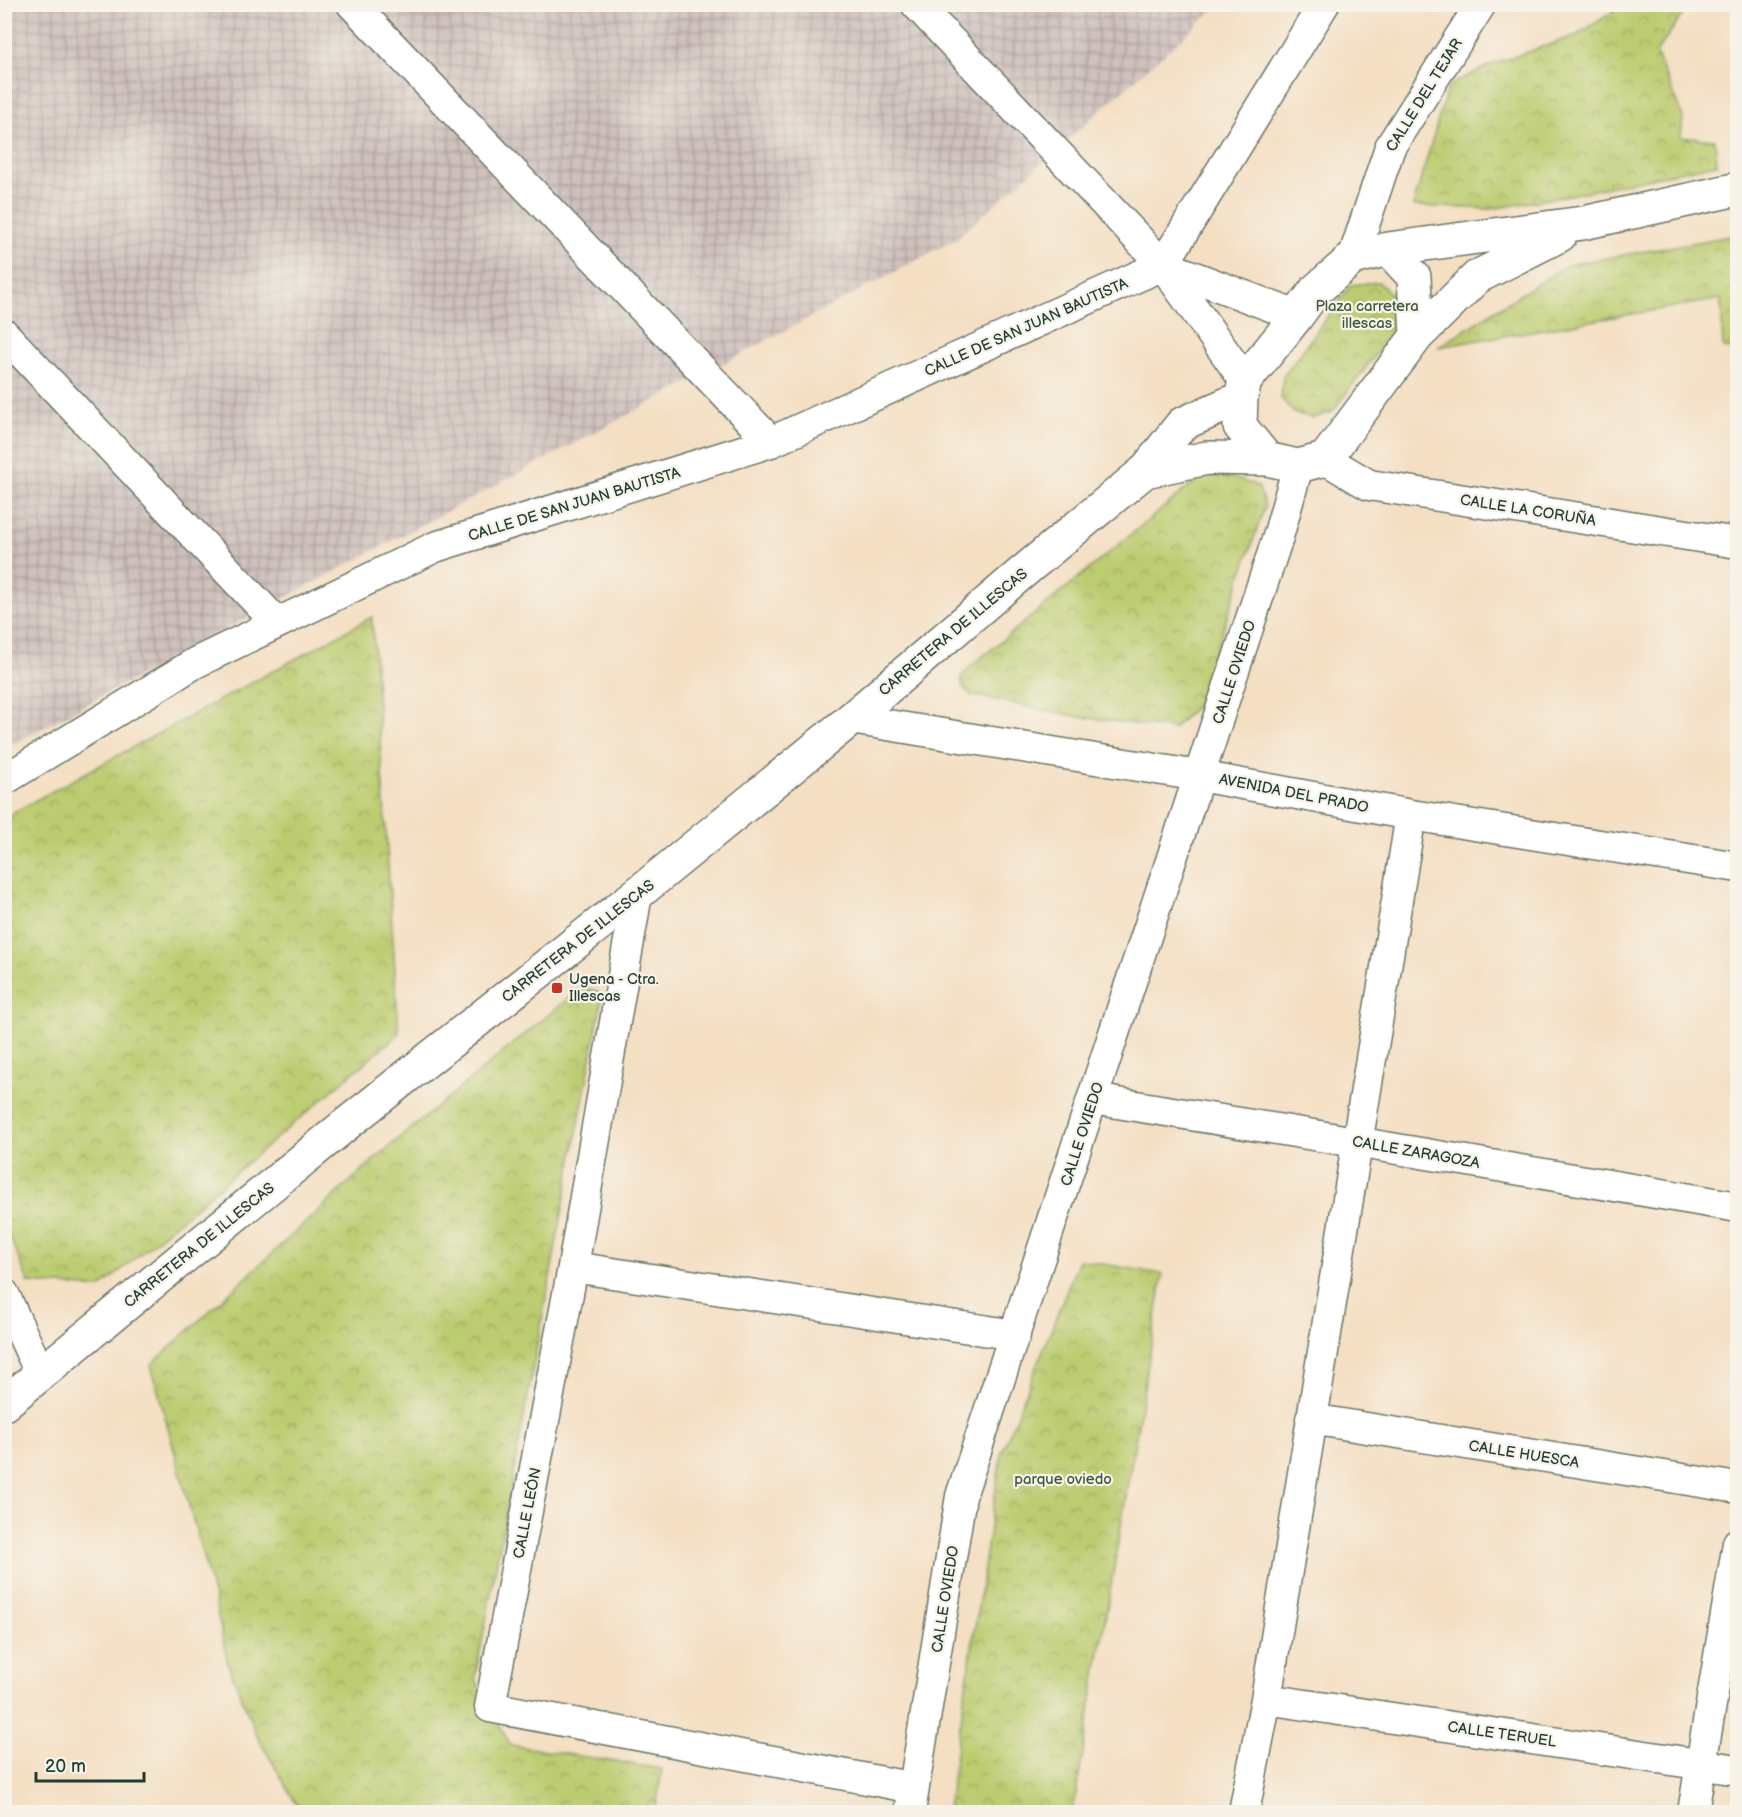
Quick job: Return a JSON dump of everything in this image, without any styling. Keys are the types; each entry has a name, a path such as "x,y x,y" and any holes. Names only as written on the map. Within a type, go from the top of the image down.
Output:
{"street":[{"path":"352,4 771,442"},
{"path":"916,4 1163,265 1243,389"},
{"path":"1163,265 1324,4"},
{"name":"CALLE DEL TEJAR","path":"1353,258 1390,147 1481,4"},
{"path":"1267,459 1240,426 1243,389 1316,290 1353,258 1388,249 1583,224 1737,189"},
{"path":"1311,463 1417,336 1477,277 1583,224"},
{"path":"1388,249 1414,277 1417,336"},
{"path":"1163,265 1297,316"},
{"name":"CALLE DE SAN JUAN BAUTISTA","path":"4,780 195,663 435,547 771,442 1163,265"},
{"path":"4,334 277,623"},
{"name":"CARRETERA DE ILLESCAS","path":"4,1404 344,1126 638,894 851,719 1024,571 1146,471 1182,424 1243,389"},
{"name":"CARRETERA DE ILLESCAS","path":"1146,471 1207,458 1267,459 1311,463"},
{"name":"CALLE LA CORUÑA","path":"1311,463 1369,485 1737,543"},
{"name":"CALLE OVIEDO","path":"912,1800 961,1496 1278,537 1311,463"},
{"name":"AVENIDA DEL PRADO","path":"851,719 1200,776 1411,815 1737,867"},
{"path":"1244,1812 1266,1699 1411,815"},
{"name":"CALLE LEÓN","path":"638,894 573,1267 490,1707 912,1800"},
{"name":"CALLE ZARAGOZA","path":"1093,1099 1737,1207"},
{"path":"573,1267 1015,1335"},
{"path":"4,1294 40,1375"},
{"name":"CALLE HUESCA","path":"1311,1419 1737,1488"},
{"path":"1693,1812 1737,1543"},
{"name":"CALLE TERUEL","path":"1266,1699 1737,1770"}],"shaded area":[{"path":"5,5 1219,5 956,239 5,748"}],"green space":[{"path":"1625,4 1689,5 1656,53 1683,117 1681,137 1715,140 1717,164 1491,209 1413,206 1448,86 1490,65 1577,35"},
{"path":"1737,235 1737,349 1723,348 1721,299 1438,347 1567,265"},
{"name":"Plaza carretera illescas","path":"1379,282 1400,303 1398,325 1332,412 1313,418 1294,413 1281,398 1283,377 1351,285"},
{"path":"1221,474 1258,486 1265,506 1197,705 1173,729 1080,717 971,695 963,687 961,677 970,667 1197,480"},
{"path":"372,617 399,1034 100,1288 29,1283 5,1226 5,817"},
{"path":"582,987 603,994 475,1678 510,1745 662,1769 655,1812 301,1812 257,1736 228,1664 215,1601 151,1365 378,1156"},
{"name":"parque oviedo","path":"1079,1260 1163,1274 1073,1812 947,1812 1001,1455"}],"place":[{"name":"Ugena - Ctra. Illescas","path":"557,988"}]}
